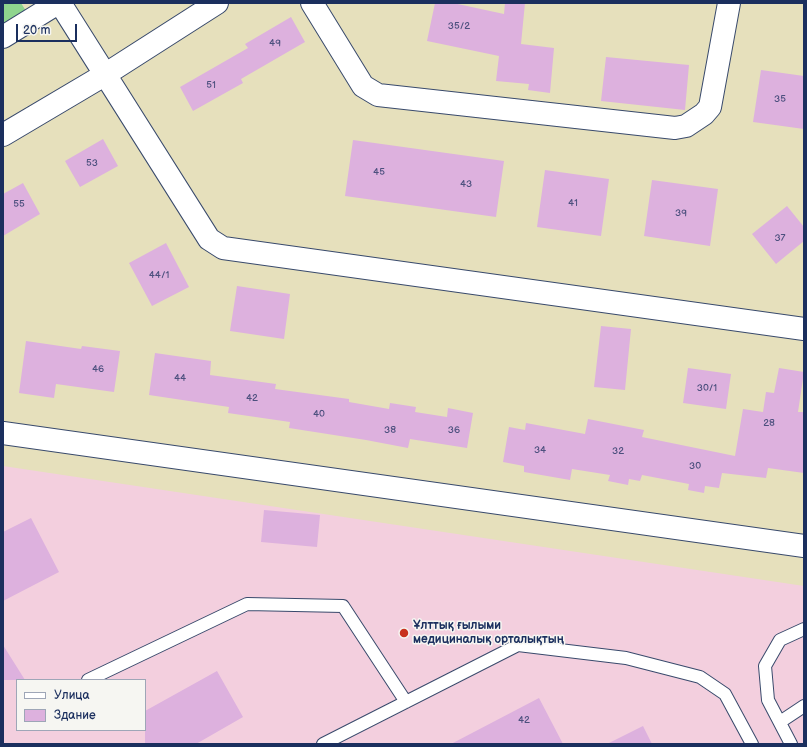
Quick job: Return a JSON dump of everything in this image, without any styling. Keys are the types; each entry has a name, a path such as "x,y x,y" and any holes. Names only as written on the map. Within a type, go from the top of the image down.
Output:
{"street":[{"path":"3,37 59,3 106,74 209,239 223,248 804,329"},
{"path":"3,135 106,74 218,3"},
{"path":"312,3 363,86 378,95 675,128 686,126 704,114 710,107 729,3"},
{"path":"3,433 804,546"}],"lane":[{"path":"90,679 247,604 342,606 406,702"},
{"path":"791,744 768,700 766,666 780,640 804,629"},
{"path":"323,744 518,645 626,658 700,677 725,694 752,744"},
{"path":"780,722 804,706"}],"shaded area":[{"name":"Ұлттық ғылыми медициналық орталықтың","path":"3,466 804,586 804,744 3,744"}],"green space":[{"path":"3,3 21,3 26,11 3,26"}],"building":[{"path":"435,3 453,3 504,14 505,3 525,3 521,44 554,48 550,93 528,90 529,84 496,81 499,56 427,41"},
{"path":"291,17 305,42 241,79 243,83 193,111 180,87 248,48 245,44"},
{"path":"606,57 689,65 685,110 601,101"},
{"path":"761,70 804,76 804,129 753,122"},
{"path":"103,139 118,166 80,187 65,161"},
{"path":"353,140 504,161 496,217 345,196"},
{"path":"545,170 609,179 601,236 537,227"},
{"path":"652,180 718,189 710,246 644,236"},
{"path":"23,183 40,214 3,236 3,194"},
{"path":"787,206 804,227 804,241 776,264 752,234"},
{"path":"166,243 189,287 152,306 129,263"},
{"path":"237,286 290,294 284,339 230,331"},
{"path":"601,326 631,329 625,390 594,387"},
{"path":"26,341 81,349 82,346 120,351 114,392 56,384 54,398 19,393"},
{"path":"155,353 211,361 210,375 276,384 275,389 349,399 349,402 389,409 390,403 416,407 415,412 447,417 448,408 473,413 467,448 410,439 408,448 289,428 290,422 228,413 229,407 149,395"},
{"path":"688,368 731,374 726,409 683,403"},
{"path":"779,368 804,372 798,412 804,412 804,473 768,468 766,478 722,473 719,488 705,486 704,493 688,490 689,484 642,475 640,481 629,479 628,485 608,481 610,475 572,469 570,480 524,472 524,466 503,462 509,427 525,430 526,423 585,434 588,419 644,430 642,437 735,456 743,409 763,412 766,392 774,393"},
{"path":"264,510 320,515 317,547 261,542"},
{"path":"31,518 59,572 3,601 3,532"},
{"path":"3,645 24,679 3,680"},
{"path":"217,671 243,717 196,744 145,744 146,710"},
{"path":"539,698 563,744 451,744"},
{"path":"643,726 652,744 607,744"}],"place":[{"name":"Ұлттық ғылыми медициналық орталықтың","path":"404,633"}]}
